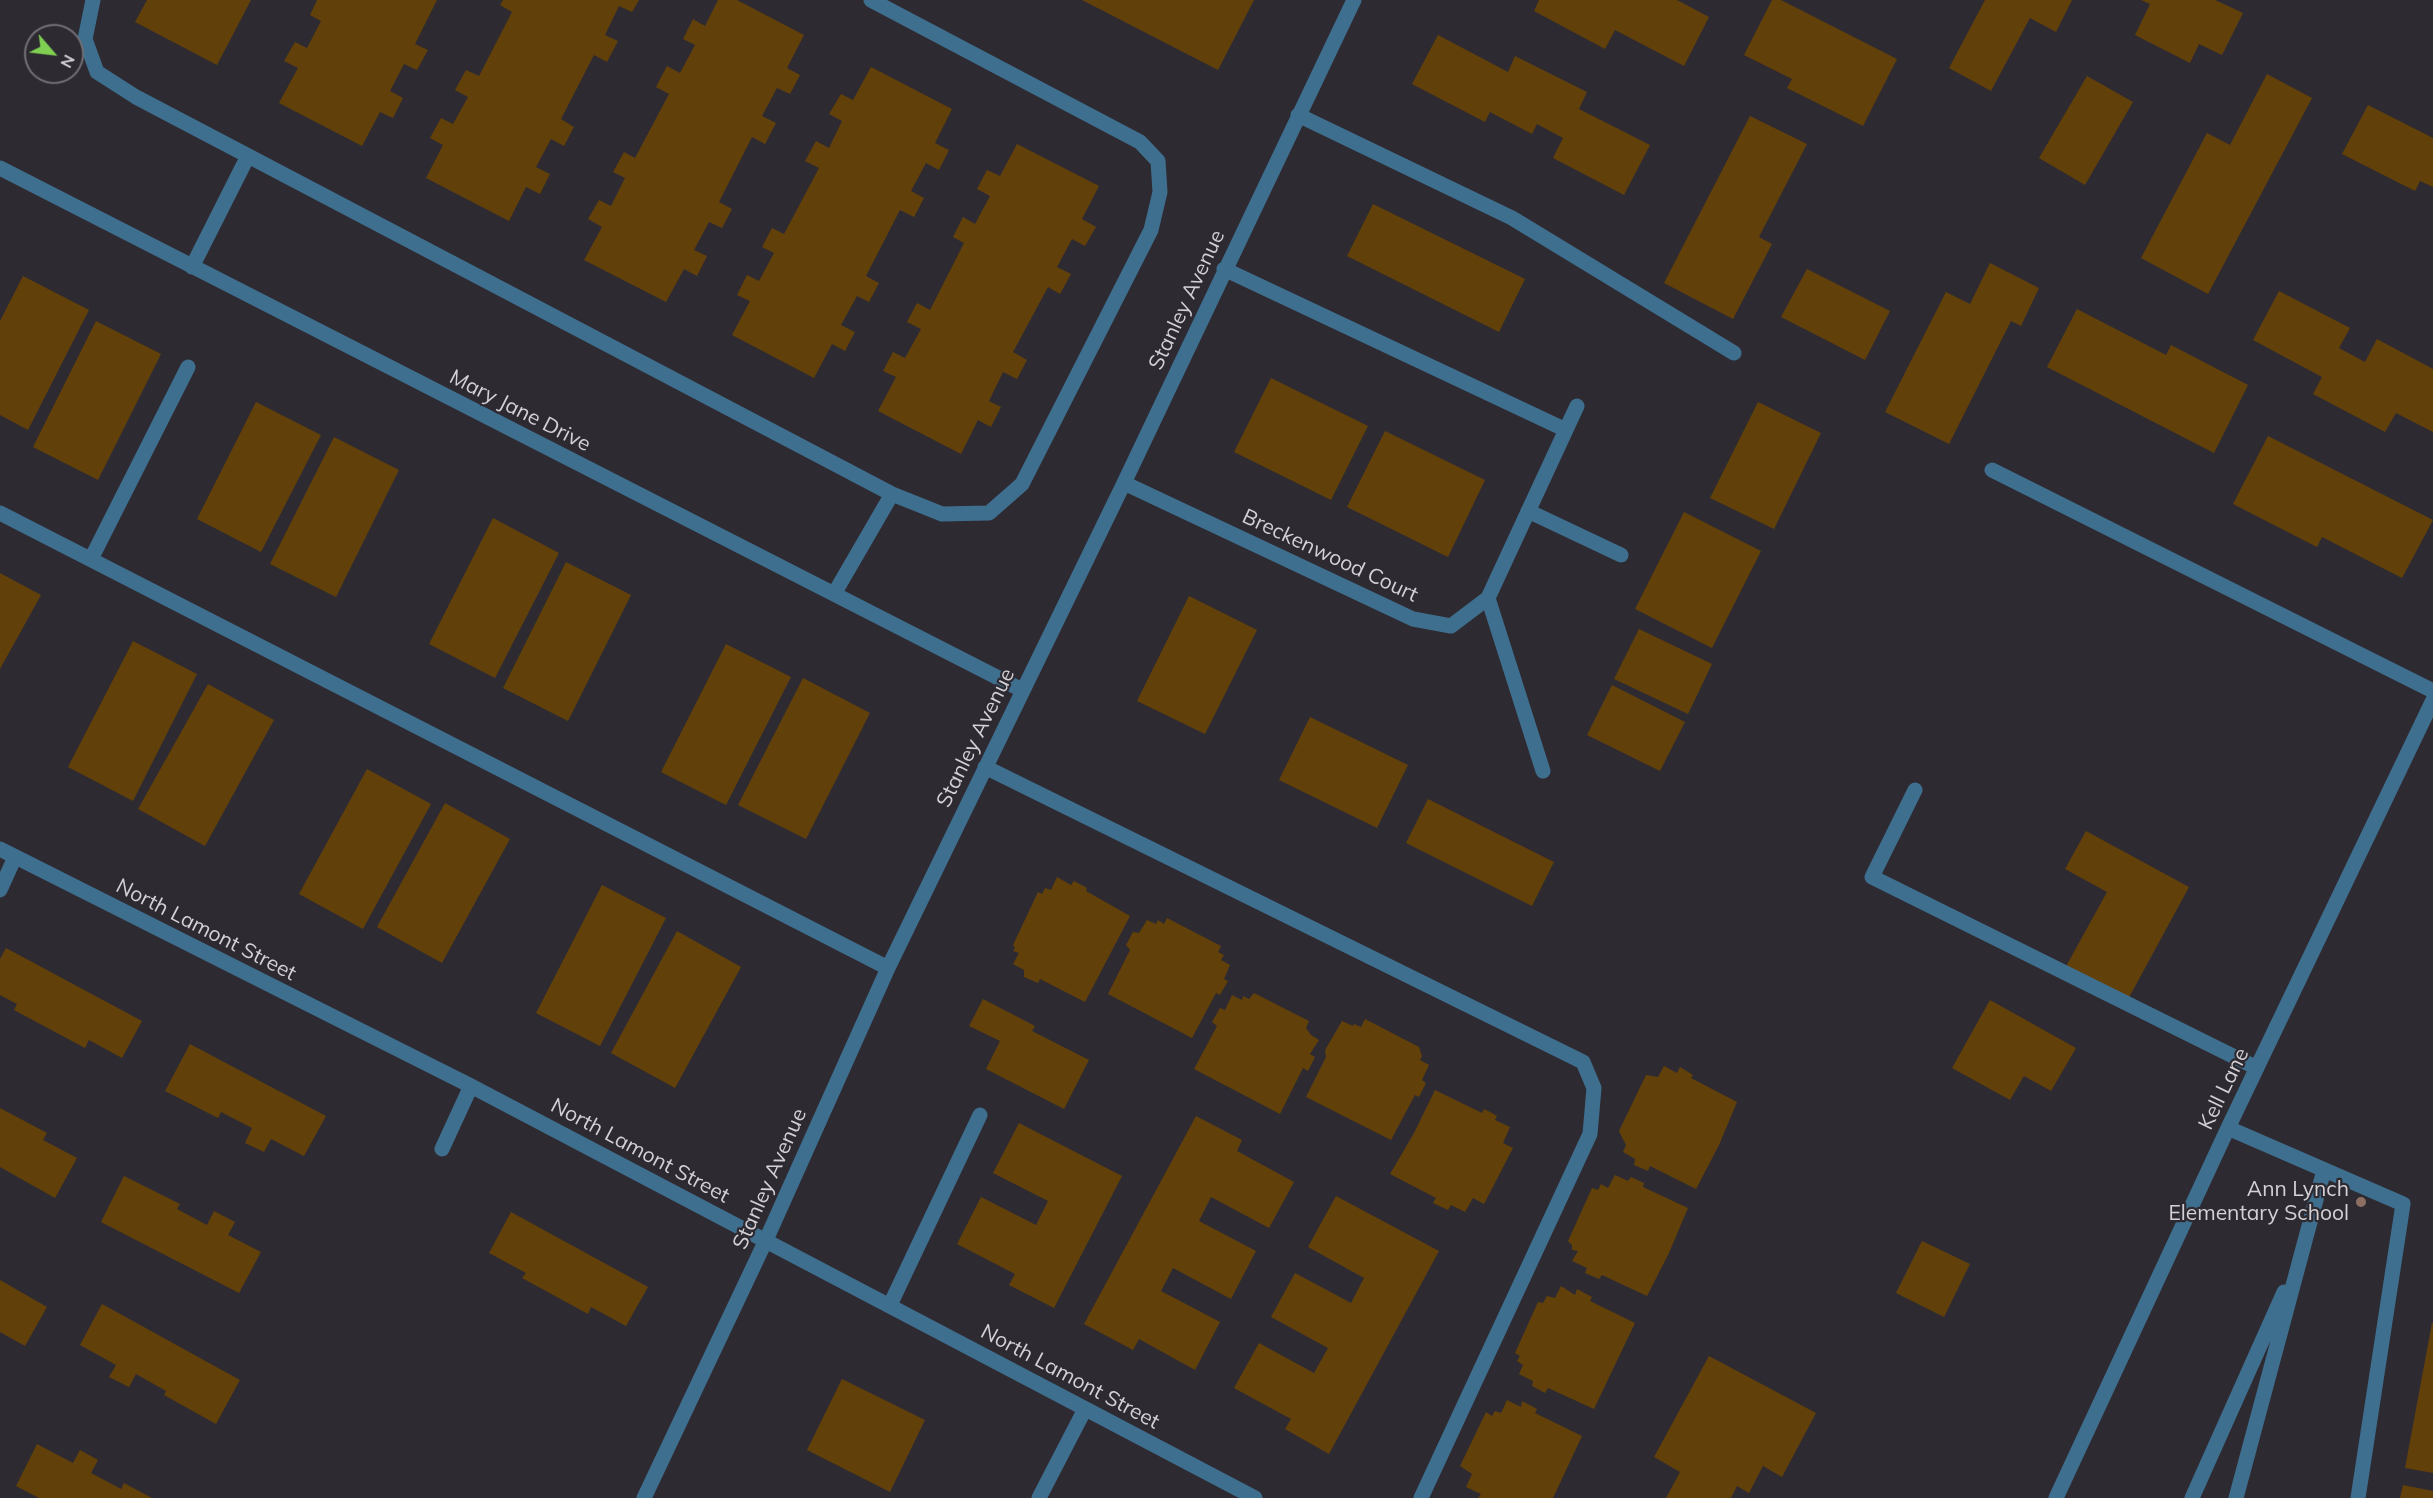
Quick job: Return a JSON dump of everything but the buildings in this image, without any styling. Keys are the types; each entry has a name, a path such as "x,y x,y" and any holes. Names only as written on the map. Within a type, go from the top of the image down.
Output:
{"street":[{"path":"93,0 85,39 97,72 136,97 892,494 942,514 989,513 1022,484 1151,230 1160,192 1158,161 1140,142 871,0"},
{"name":"Stanley Avenue","path":"644,1498 766,1240 888,968 1124,483 1354,0"},
{"path":"1298,115 1512,218 1734,353"},
{"path":"192,267 248,156"},
{"name":"Mary Jane Drive","path":"0,168 1022,690"},
{"path":"1224,269 1566,430"},
{"path":"91,559 188,367"},
{"name":"Breckenwood Court","path":"1124,483 1413,619 1451,626 1488,598 1577,406"},
{"path":"1992,470 2433,691"},
{"path":"834,594 892,494"},
{"path":"1528,511 1621,555"},
{"path":"0,513 888,968"},
{"path":"1488,598 1543,771"},
{"name":"Kell Lane","path":"2056,1498 2228,1128 2433,700"},
{"path":"985,767 1583,1062 1594,1088 1590,1134 1421,1498"},
{"path":"1916,790 1872,877 2257,1068"},
{"name":"North Lamont Street","path":"0,849 471,1086 1255,1498"},
{"path":"0,890 15,857"},
{"path":"442,1149 471,1086"},
{"path":"890,1305 980,1115"},
{"path":"2228,1128 2403,1204 2358,1498"},
{"path":"2236,1498 2324,1170"},
{"path":"2192,1498 2303,1248"},
{"path":"1039,1498 1085,1409"}],"place":[{"name":"Ann Lynch Elementary School","path":"2361,1202"}]}
